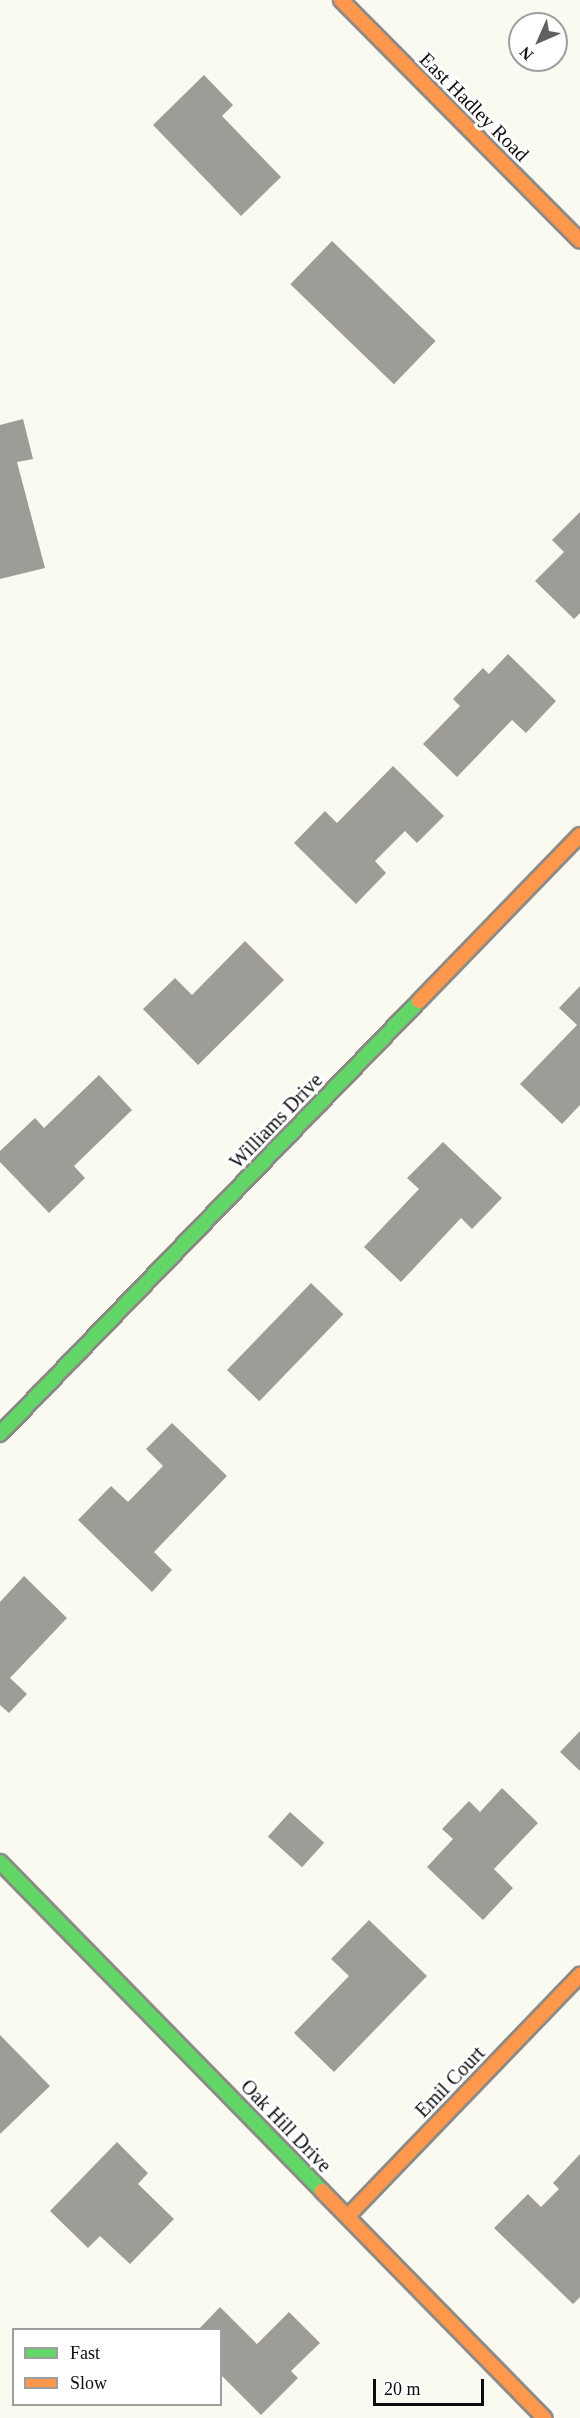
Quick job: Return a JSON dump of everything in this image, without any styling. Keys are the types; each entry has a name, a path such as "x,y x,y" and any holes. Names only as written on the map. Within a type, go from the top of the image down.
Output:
{"street":[{"name":"East Hadley Road","path":"341,0 580,241"},
{"name":"Williams Drive","path":"0,1434 580,835"},
{"name":"Oak Hill Drive","path":"0,1862 544,2418"},
{"name":"Emil Court","path":"348,2216 580,1975"}],"building":[{"path":"204,75 233,105 222,116 281,177 241,216 153,125"},
{"path":"332,241 436,341 394,384 290,284"},
{"path":"23,419 33,459 17,462 45,568 0,579 0,425"},
{"path":"580,512 580,613 574,619 535,581 564,552 552,540"},
{"path":"508,654 556,701 526,733 512,720 457,777 423,744 460,706 453,699 483,668 489,674"},
{"path":"393,766 444,816 417,843 405,831 375,861 386,873 356,904 294,843 325,811 337,823"},
{"path":"245,941 284,980 198,1065 143,1009 175,978 192,995"},
{"path":"580,986 580,1105 562,1124 520,1084 577,1025 559,1008"},
{"path":"99,1075 132,1110 74,1166 85,1178 49,1213 0,1162 0,1151 35,1118 44,1128"},
{"path":"443,1142 502,1198 472,1229 461,1218 401,1282 364,1247 419,1189 407,1178"},
{"path":"311,1283 343,1314 259,1401 227,1370"},
{"path":"172,1423 227,1476 154,1552 172,1570 152,1592 78,1520 111,1486 128,1502 163,1466 146,1449"},
{"path":"24,1576 67,1618 10,1678 27,1694 9,1713 0,1705 0,1602"},
{"path":"580,1731 580,1771 560,1752"},
{"path":"502,1788 538,1823 494,1869 513,1888 483,1920 427,1867 453,1839 442,1829 469,1801 480,1812"},
{"path":"290,1812 324,1843 302,1867 268,1837"},
{"path":"369,1920 427,1976 334,2072 294,2033 349,1976 331,1959"},
{"path":"0,2035 50,2086 0,2134"},
{"path":"117,2142 148,2173 138,2184 174,2219 130,2264 100,2236 88,2248 50,2211"},
{"path":"580,2154 580,2297 573,2304 494,2228 528,2194 541,2207 559,2189 553,2183"},
{"path":"220,2307 257,2344 289,2312 320,2343 291,2371 298,2378 261,2415 222,2376 222,2328 200,2328"}],"traffic: fast":[{"path":"0,1434 419,1001"},
{"path":"0,1862 322,2191"}],"traffic: slow":[{"path":"341,0 580,241"},
{"path":"419,1001 580,835"},
{"path":"348,2216 580,1975"},
{"path":"322,2191 544,2418"}]}
